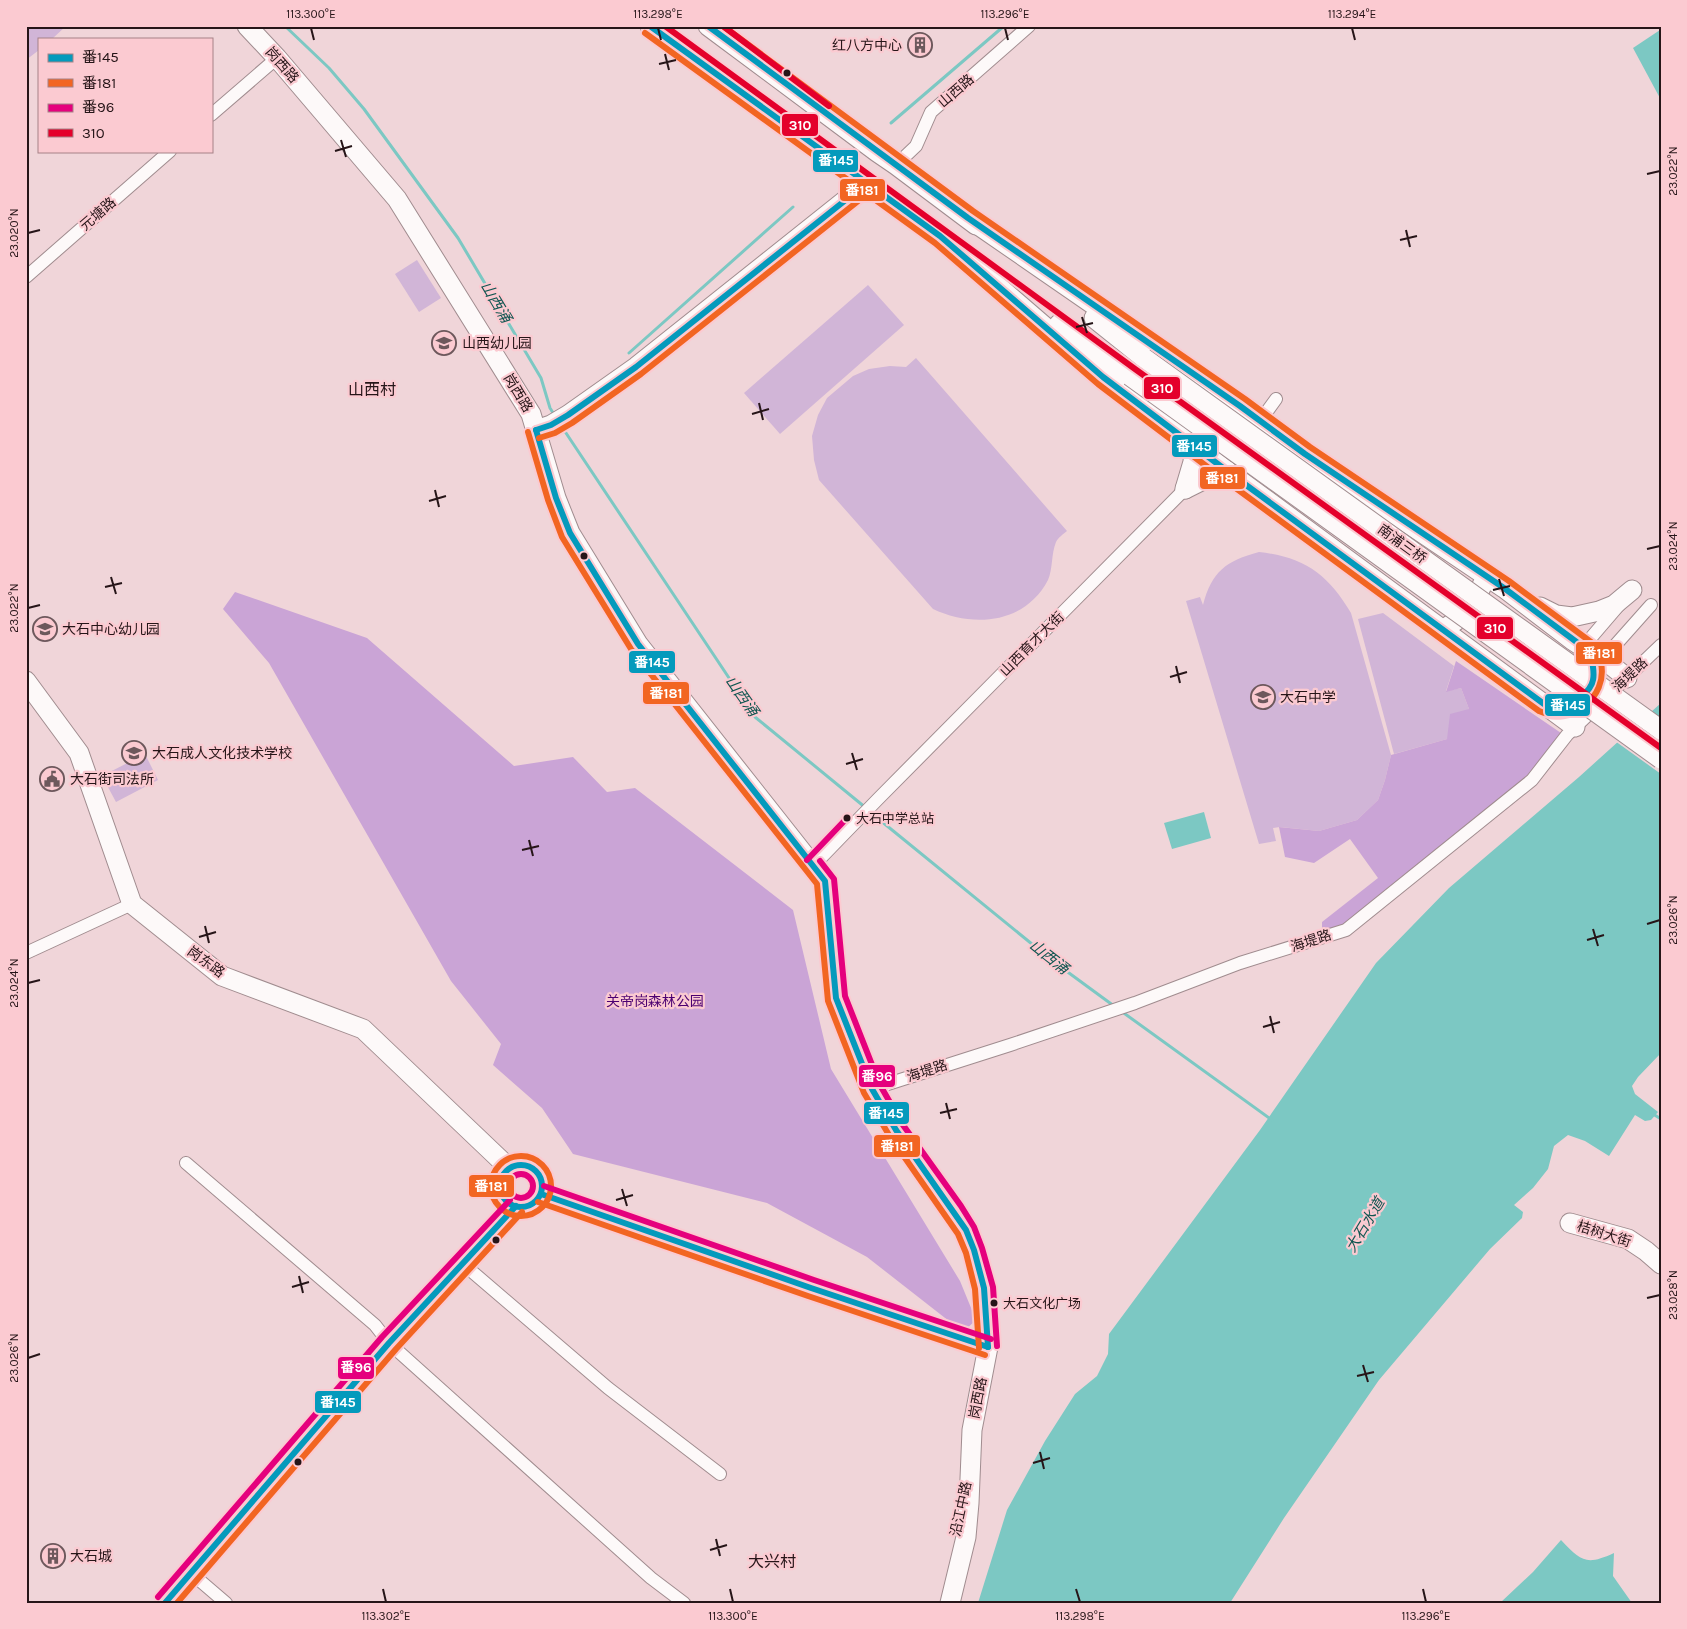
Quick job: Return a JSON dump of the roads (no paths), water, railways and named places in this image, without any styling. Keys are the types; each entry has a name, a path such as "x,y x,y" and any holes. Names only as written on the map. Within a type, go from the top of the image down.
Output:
{"main road":[{"name":"岗西路","path":"247,26 277,58 397,198 531,414 544,427 556,498 570,533 638,644 825,881 836,998 872,1088 896,1130 966,1230 974,1250 984,1288 988,1347 972,1430 970,1465"},
{"path":"650,26 940,236 1103,376 1227,471 1575,727"},
{"path":"708,26 876,152 968,218 1305,454 1504,588 1627,678"},
{"path":"544,427 568,415 636,367 867,183"},
{"name":"南浦三桥","path":"968,218 1144,358 1661,730"},
{"name":"南浦三桥","path":"940,236 1130,376 1661,759"},
{"path":"1185,489 1193,462 1194,444"},
{"path":"1185,489 1215,474 1227,471"},
{"path":"1442,630 1455,623 1476,601 1485,576"},
{"path":"1504,588 1556,615 1572,617 1599,611 1614,605 1632,590"},
{"path":"1544,704 1561,707 1584,694 1592,684 1593,654"},
{"path":"26,681 79,753 132,904"},
{"name":"岗东路","path":"132,904 222,976 363,1029 509,1168"},
{"path":"516,1165 530,1167 540,1177 542,1184 541,1194 529,1206 516,1206 506,1202 500,1188 501,1180 509,1168 516,1165"},
{"path":"541,1194 810,1288 988,1347"},
{"path":"165,1603 389,1343 516,1206"},
{"name":"桔树大街","path":"1570,1222 1628,1239 1654,1250 1661,1264"},
{"name":"沿江中路","path":"939,1603 970,1465"},
{"name":"沿江中路","path":"950,1603 966,1537 970,1465"}],"street":[{"name":"山西路","path":"896,165 916,146 931,112 1029,26"},
{"path":"212,114 277,58"},
{"name":"元塘路","path":"26,277 169,152"},
{"path":"1260,421 1276,399"},
{"name":"山西育才大街","path":"813,866 1185,489"},
{"path":"1632,590 1589,640 1593,654 1651,605"},
{"name":"海堤路","path":"872,1088 1010,1045 1135,1003 1240,963 1346,930 1532,780 1567,735 1661,646"},
{"path":"26,953 132,904"},
{"path":"186,1164 375,1325 389,1343 651,1578 684,1603"},
{"path":"462,1263 608,1388 720,1474"},
{"path":"191,1573 226,1603"}],"water":[{"path":"1660,30 1661,32 1661,100 1633,48"},
{"name":"大石水道","path":"1661,703 1661,1053 1632,1086 1635,1094 1658,1112 1651,1120 1645,1121 1635,1115 1609,1156 1585,1141 1568,1135 1554,1146 1548,1169 1533,1188 1514,1205 1523,1212 1522,1218 1490,1249 1379,1380 1284,1518 1230,1603 978,1603 1007,1510 1045,1441 1075,1394 1097,1376 1108,1354 1109,1334 1260,1130 1376,963 1449,888 1579,777"},
{"path":"1204,812 1211,838 1172,849 1164,823"},
{"path":"1561,1540 1574,1553 1584,1559 1597,1559 1614,1553 1613,1576 1632,1603 1575,1603 1570,1601 1557,1603 1500,1603 1533,1572"}],"waterway":[{"name":"山西涌","path":"285,26 329,68 364,109 458,238 541,378 550,408 555,416"},
{"path":"891,123 1004,26"},
{"path":"629,353 793,207"},
{"name":"山西涌","path":"562,427 755,717 866,808"},
{"name":"山西涌","path":"870,812 1054,962 1114,1006"},
{"name":"山西涌","path":"1121,1011 1272,1120"},
{"path":"1653,1114 1661,1119"}],"place":[{"name":"红八方中心","path":"920,45"},
{"name":"山西幼儿园","path":"444,343"},
{"name":"大石中心幼儿园","path":"45,629"},
{"name":"大石中学","path":"1263,697"},
{"name":"大石成人文化技术学校","path":"134,753"},
{"name":"大石街司法所","path":"52,779"},
{"name":"大石中学总站","path":"847,818"},
{"name":"大石文化广场","path":"994,1303"},
{"name":"大石城","path":"53,1556"}],"district":[{"name":"山西村","path":"372,389"},
{"name":"大兴村","path":"772,1561"}],"park label":[{"name":"关帝岗森林公园","path":"655,1001"}]}
